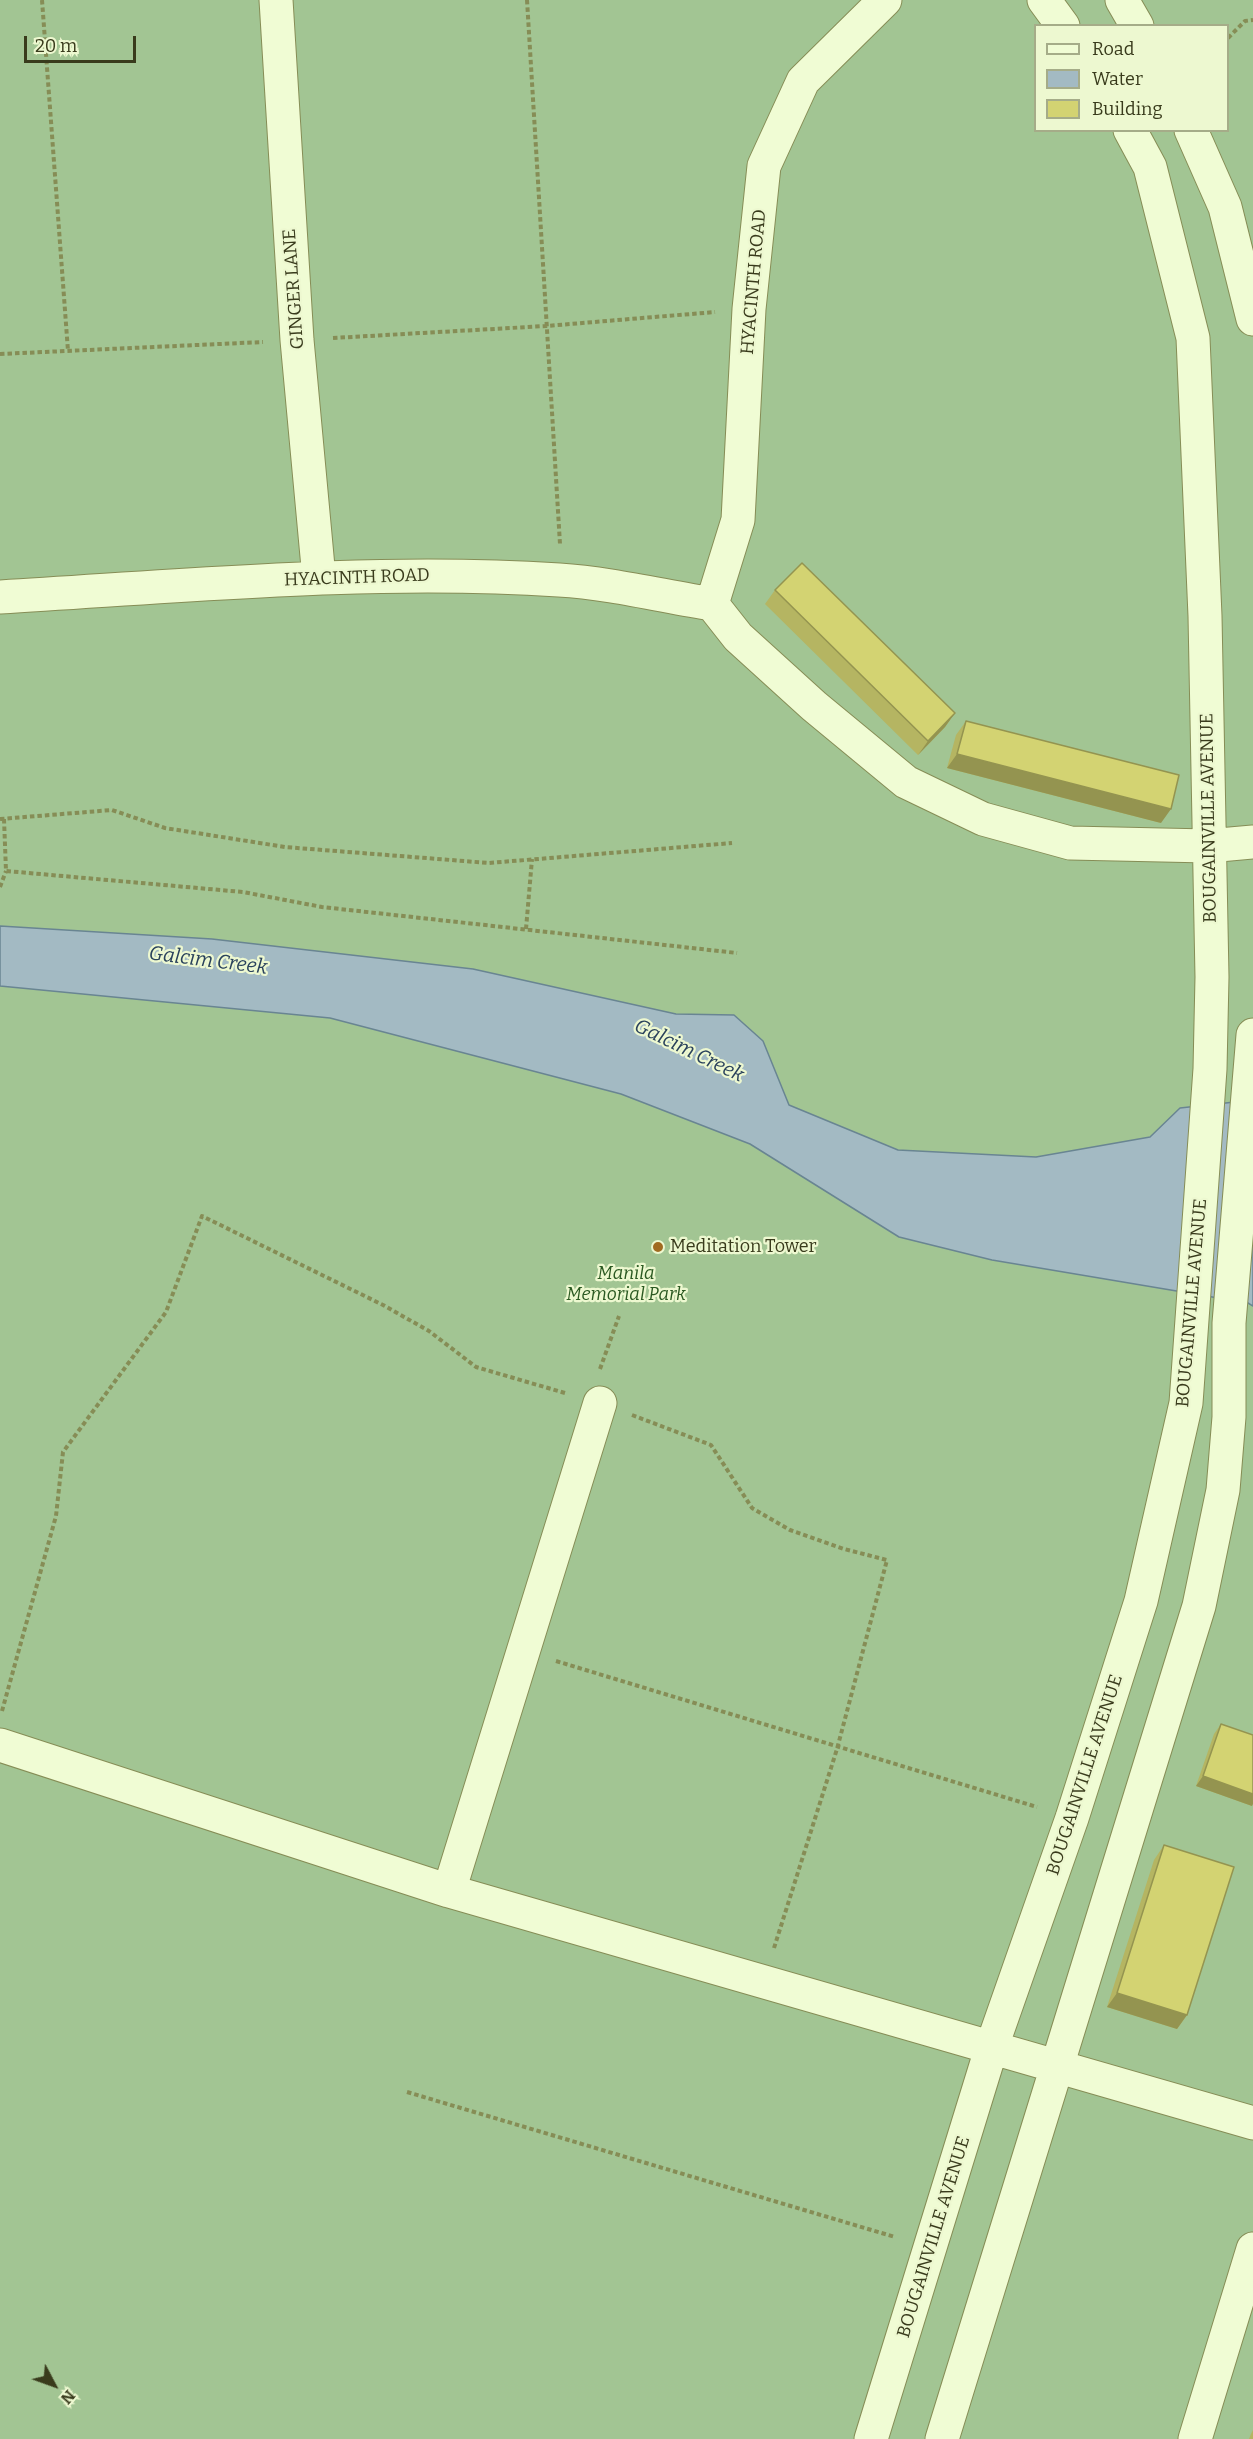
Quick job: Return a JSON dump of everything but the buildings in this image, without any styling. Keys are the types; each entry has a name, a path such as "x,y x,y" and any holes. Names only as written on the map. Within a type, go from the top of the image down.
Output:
{"street":[{"name":"GINGER LANE","path":"276,0 297,340 319,578"},
{"name":"HYACINTH ROAD","path":"0,597 319,578 447,574 562,580 712,604 738,520 749,309 764,166 803,81 885,0"},
{"path":"1044,0 1062,24"},
{"path":"1122,0 1136,24"},
{"name":"BOUGAINVILLE AVENUE","path":"872,2439 992,2046 1072,1818 1141,1601 1186,1403 1210,1069 1212,977 1206,616 1193,338 1150,167 1131,132"},
{"path":"1192,132 1225,207 1253,319"},
{"path":"712,604 738,637 805,699 906,782 983,819 1070,843 1209,846 1253,842"},
{"path":"942,2439 1055,2066 1199,1606 1223,1490 1241,1421 1229,1323 1253,1035"},
{"path":"449,1892 524,1650 595,1401"},
{"path":"1186,1403 1241,1421"},
{"path":"0,1745 449,1892 763,1983 992,2046 1253,2123"},
{"path":"1195,2439 1253,2249"}],"path":[{"path":"42,0 68,351"},
{"path":"527,0 562,580"},
{"path":"1229,36 1245,21 1253,20"},
{"path":"0,354 546,326 749,309"},
{"path":"0,887 6,871 2,819 112,810 165,828 285,847 489,862 732,843"},
{"path":"526,929 532,859"},
{"path":"6,871 243,892 322,907 737,953"},
{"path":"0,1720 56,1516 63,1452 166,1312 202,1216 393,1310 429,1331 476,1367 595,1401 711,1445 752,1508 790,1530 844,1549 887,1560 837,1749 763,1983"},
{"path":"595,1401 619,1316"},
{"path":"524,1650 837,1749 1072,1818"},
{"path":"407,2092 931,2247"}],"green space":[{"name":"Manila Memorial Park","path":"0,0 1253,0 1253,2439 0,2439"}],"water":[{"name":"Galcim Creek","path":"0,926 212,939 473,969 676,1014 734,1015 763,1041 789,1105 898,1150 1036,1157 1150,1137 1180,1108 1253,1100 1253,1306 1248,1303 992,1260 899,1237 750,1144 621,1094 330,1018 0,986"}],"place":[{"name":"Meditation Tower","path":"658,1247"}]}
